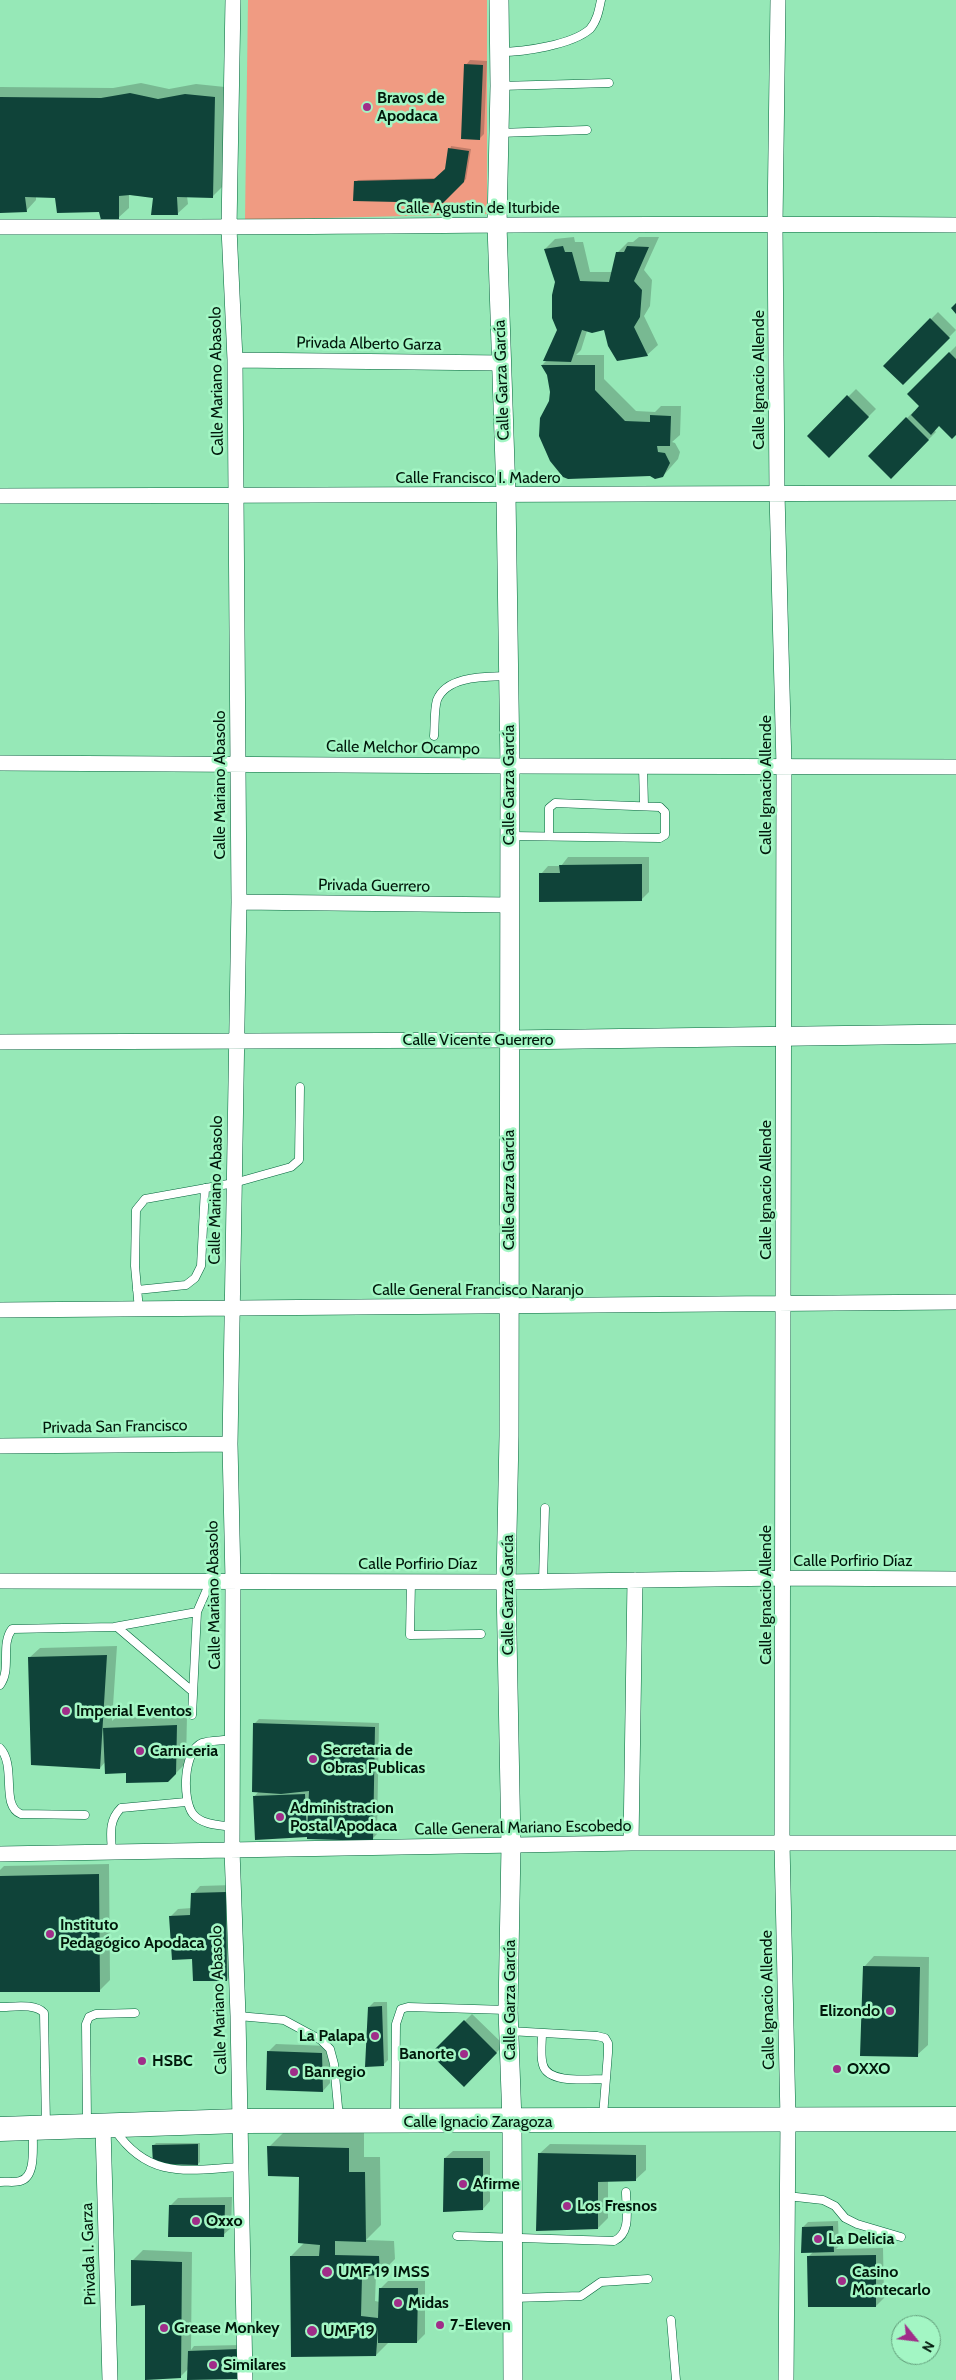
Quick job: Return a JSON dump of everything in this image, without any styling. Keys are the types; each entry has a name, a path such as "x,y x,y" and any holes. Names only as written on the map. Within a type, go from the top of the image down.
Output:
{"main road":[{"name":"Calle Ignacio Zaragoza","path":"0,2129 240,2121 512,2122 956,2119"}],"street":[{"name":"Calle Mariano Abasolo","path":"232,0 229,228 235,360 238,764 237,1040 230,1444 233,1580 232,1850 238,2016 245,2380"},
{"name":"Calle Garza García","path":"499,0 498,52 500,86 496,225 506,495 510,766 510,1307 506,1582 511,1846 508,2010 512,2122 513,2380"},
{"name":"Calle Ignacio Allende","path":"778,0 775,224 777,494 784,766 782,1036 784,1578 782,1843 788,2119 786,2380"},
{"name":"Calle Agustin de Iturbide","path":"0,227 956,225"},
{"name":"Privada Alberto Garza","path":"235,360 502,363"},
{"name":"Calle Francisco I. Madero","path":"0,496 956,493"},
{"name":"Calle Melchor Ocampo","path":"0,763 956,766"},
{"name":"Privada Guerrero","path":"238,902 509,904"},
{"name":"Calle Vicente Guerrero","path":"0,1042 509,1040 956,1034"},
{"name":"Calle General Francisco Naranjo","path":"0,1310 784,1305 956,1302"},
{"name":"Privada San Francisco","path":"0,1446 230,1444"},
{"name":"Calle Porfirio Díaz","path":"0,1581 506,1582 784,1578 956,1579"},
{"path":"631,1843 635,1580"},
{"name":"Calle General Mariano Escobedo","path":"0,1854 631,1843 956,1843"},
{"name":"Privada I. Garza","path":"101,2127 110,2380"}],"lane":[{"path":"498,52 514,52 573,39 590,28 599,14 600,0"},
{"path":"500,86 609,83"},
{"path":"499,133 586,130"},
{"path":"434,736 437,701 443,690 454,682 508,676"},
{"path":"644,766 644,806"},
{"path":"509,836 663,837 666,832 665,810 660,807 555,803 549,808 549,836"},
{"path":"139,1310 135,1266 136,1210 145,1199 234,1183 292,1167 299,1160 300,1087"},
{"path":"137,1290 186,1285 195,1278 201,1266 205,1188"},
{"path":"543,1581 546,1508"},
{"path":"192,1715 197,1612 212,1580"},
{"path":"411,1581 410,1635 481,1634"},
{"path":"0,1685 4,1679 6,1640 12,1629 117,1627 197,1612"},
{"path":"117,1627 192,1691"},
{"path":"232,1739 201,1744 192,1752 188,1762 186,1802 194,1815 206,1822 232,1827"},
{"path":"0,1748 6,1758 7,1800 9,1808 13,1812 21,1814 85,1815"},
{"path":"112,1852 110,1826 114,1815 121,1808 186,1802"},
{"path":"0,2007 32,2007 40,2009 44,2013 39,2128 32,2167 28,2177 20,2181 0,2182"},
{"path":"394,2122 396,2024 401,2009 408,2007 508,2010"},
{"path":"135,2013 96,2014 89,2017 86,2024 101,2127 123,2141 134,2152 160,2167 171,2169 240,2167"},
{"path":"238,2016 284,2020 321,2040 330,2049 334,2064 340,2122"},
{"path":"509,2031 605,2038 608,2043 608,2053 604,2079 602,2121"},
{"path":"542,2033 543,2065 548,2074 556,2078 604,2079"},
{"path":"457,2236 614,2240 621,2238 627,2225 626,2192"},
{"path":"787,2196 823,2200 835,2206 845,2218 857,2224 901,2237"},
{"path":"513,2298 581,2296 589,2292 600,2282 648,2279"},
{"path":"671,2320 676,2380"}],"shaded area":[{"name":"Bravos de Apodaca","path":"248,0 487,0 487,214 245,220"}],"building":[{"path":"464,64 483,65 480,140 461,139"},
{"path":"130,93 158,99 185,94 215,97 213,198 177,197 178,215 151,215 153,198 130,195 119,196 119,219 101,220 99,212 57,213 55,198 25,197 27,212 0,213 0,97 101,98"},
{"path":"448,148 469,151 464,182 443,203 353,201 354,181 434,179 445,169"},
{"path":"563,246 565,252 572,252 580,281 609,282 616,252 624,252 627,246 649,247 634,281 642,290 640,317 634,327 648,356 617,361 608,346 604,330 592,333 582,330 571,362 543,361 557,330 552,318 552,295 555,282 544,249"},
{"path":"956,303 956,314 951,308"},
{"path":"930,318 950,338 903,385 883,366"},
{"path":"949,352 956,359 956,435 952,439 939,426 931,435 911,415 919,406 907,394"},
{"path":"541,365 595,365 595,390 625,421 650,422 650,415 671,416 670,446 657,446 658,452 665,453 670,463 663,477 655,479 650,476 568,479 563,477 550,461 539,436 540,418 549,401 550,392 547,375"},
{"path":"847,395 869,417 829,458 807,436"},
{"path":"906,417 929,440 891,479 868,456"},
{"path":"642,864 642,901 539,902 539,873 560,873 559,865"},
{"name":"Imperial Eventos","path":"107,1655 100,1769 31,1765 28,1657"},
{"name":"Secretaria de Obras Publicas","path":"253,1723 375,1727 373,1841 307,1839 307,1837 255,1840 253,1796 305,1794 307,1835 309,1791 281,1794 252,1792"},
{"name":"Carniceria","path":"177,1725 176,1774 168,1782 126,1783 126,1773 105,1774 103,1728"},
{"name":"Instituto Pedagógico Apodaca","path":"99,1874 100,1992 0,1992 0,1876"},
{"path":"226,1892 227,1981 193,1981 192,1959 172,1960 169,1916 190,1915 191,1893"},
{"name":"Elizondo","path":"863,1966 920,1967 918,2057 860,2056"},
{"name":"La Palapa","path":"382,2006 384,2066 365,2067 368,2007"},
{"name":"Banorte","path":"464,2020 497,2053 464,2087 430,2054"},
{"name":"Banregio","path":"267,2051 322,2053 323,2092 266,2090"},
{"name":"Oxxo","path":"198,2144 198,2165 153,2164 152,2145"},
{"path":"267,2146 349,2148 349,2172 365,2172 366,2242 335,2241 335,2255 379,2256 380,2275 362,2276 361,2316 378,2318 379,2288 418,2288 417,2343 378,2343 378,2328 376,2356 291,2357 290,2256 319,2256 320,2245 298,2243 299,2177 268,2176"},
{"name":"Los Fresnos","path":"538,2153 636,2155 636,2181 598,2182 598,2229 536,2231"},
{"name":"Afirme","path":"444,2158 483,2158 483,2210 443,2212"},
{"name":"Oxxo","path":"169,2205 225,2205 224,2237 168,2237"},
{"name":"La Delicia","path":"833,2226 834,2252 801,2253 802,2227"},
{"name":"Casino Montecarlo","path":"876,2255 876,2307 808,2307 807,2256"},
{"name":"Grease Monkey","path":"131,2260 182,2262 181,2378 145,2380 145,2305 131,2306"},
{"name":"Similares","path":"238,2349 238,2379 187,2380 188,2351"}],"place":[{"name":"Bravos de Apodaca","path":"367,107"},
{"name":"Imperial Eventos","path":"66,1711"},
{"name":"Carniceria","path":"140,1751"},
{"name":"Secretaria de Obras Publicas","path":"313,1759"},
{"name":"Administracion Postal Apodaca","path":"280,1817"},
{"name":"Instituto Pedagógico Apodaca","path":"50,1934"},
{"name":"Elizondo","path":"890,2011"},
{"name":"La Palapa","path":"375,2036"},
{"name":"Banorte","path":"464,2054"},
{"name":"HSBC","path":"142,2061"},
{"name":"OXXO","path":"837,2069"},
{"name":"Banregio","path":"294,2072"},
{"name":"Afirme","path":"463,2184"},
{"name":"Los Fresnos","path":"567,2206"},
{"name":"Oxxo","path":"196,2221"},
{"name":"La Delicia","path":"818,2239"},
{"name":"UMF 19 IMSS","path":"327,2272"},
{"name":"Casino Montecarlo","path":"842,2281"},
{"name":"Midas","path":"398,2303"},
{"name":"7-Eleven","path":"440,2325"},
{"name":"Grease Monkey","path":"164,2328"},
{"name":"UMF 19","path":"312,2331"},
{"name":"Similares","path":"213,2365"}]}
